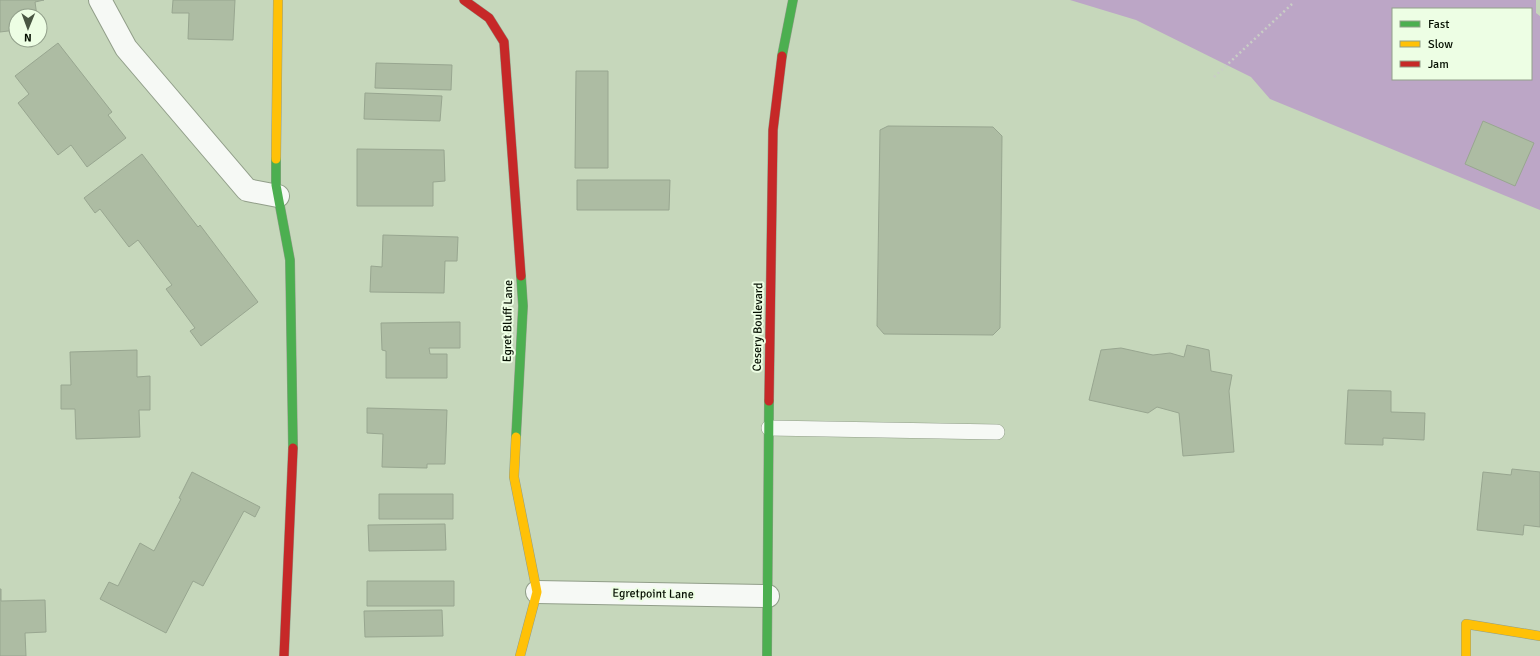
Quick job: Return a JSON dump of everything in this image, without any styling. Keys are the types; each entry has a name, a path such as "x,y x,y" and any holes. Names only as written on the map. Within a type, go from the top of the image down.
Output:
{"street":[{"path":"100,0 126,48 248,190 278,196"},
{"path":"278,0 276,185 290,260 293,457 284,656"},
{"name":"Egret Bluff Lane","path":"464,0 489,18 504,42 523,306 514,477 538,592 520,656"},
{"name":"Cesery Boulevard","path":"767,656 773,130 780,69 793,0"},
{"name":"Egretpoint Lane","path":"538,592 768,596"},
{"path":"1466,656 1466,624 1540,636"}],"lane":[{"path":"769,428 997,432"}],"path":[{"path":"1214,77 1292,4"}],"shaded area":[{"path":"1070,0 1536,0 1536,13 1540,16 1540,210 1270,99 1251,77 1136,20"}],"building":[{"path":"0,0 44,0 35,2 36,8 8,8 8,31 0,32"},
{"path":"173,0 235,0 233,40 188,39 189,13 172,13"},
{"path":"58,43 112,112 108,115 126,138 87,167 71,145 58,155 18,103 29,94 15,76"},
{"path":"376,63 452,65 451,90 375,88"},
{"path":"576,71 608,71 608,168 575,168"},
{"path":"365,93 442,96 440,121 364,119"},
{"path":"1483,121 1534,143 1515,186 1465,164"},
{"path":"888,126 993,127 1002,136 1000,328 993,335 884,334 877,326 880,130"},
{"path":"357,149 444,150 445,181 433,182 433,206 357,206"},
{"path":"142,154 198,227 200,225 258,302 201,346 190,331 195,328 166,289 172,285 138,240 129,247 100,209 95,213 84,198"},
{"path":"577,180 670,180 669,210 577,210"},
{"path":"383,235 458,237 457,261 445,261 444,293 370,292 371,266 382,267"},
{"path":"460,322 460,348 429,348 430,354 447,354 447,378 386,378 386,351 382,350 381,323"},
{"path":"1187,345 1209,350 1211,371 1232,375 1229,391 1234,452 1183,456 1179,413 1157,407 1148,413 1089,400 1101,350 1121,348 1153,355 1170,353 1184,357"},
{"path":"137,350 137,377 150,376 150,410 139,410 140,437 76,439 75,409 61,409 61,385 71,385 70,352"},
{"path":"1348,390 1391,391 1391,412 1425,413 1424,440 1383,438 1383,445 1345,444"},
{"path":"367,408 447,410 445,464 427,464 427,468 382,467 383,434 367,433"},
{"path":"1512,469 1540,472 1540,527 1524,525 1523,535 1477,530 1483,472 1511,475"},
{"path":"192,472 260,507 255,517 244,511 203,586 193,581 166,633 100,599 109,582 118,586 140,543 154,551 181,499 179,498"},
{"path":"379,494 453,494 453,519 379,519"},
{"path":"445,524 446,550 369,551 368,525"},
{"path":"367,581 454,581 454,606 367,606"},
{"path":"0,589 1,601 45,600 46,632 25,633 26,656 0,656"},
{"path":"442,610 443,636 365,637 364,611"}],"traffic: fast":[{"path":"782,56 793,0"},
{"path":"276,159 276,185 290,260 293,448"},
{"path":"516,437 523,306 521,276"},
{"path":"767,656 769,401"}],"traffic: slow":[{"path":"276,159 278,0"},
{"path":"516,437 514,477 537,592 520,656"},
{"path":"1466,656 1466,624 1540,636"}],"traffic: jam":[{"path":"464,0 489,18 504,42 521,276"},
{"path":"769,401 773,130 782,56"},
{"path":"284,656 293,448"}]}
